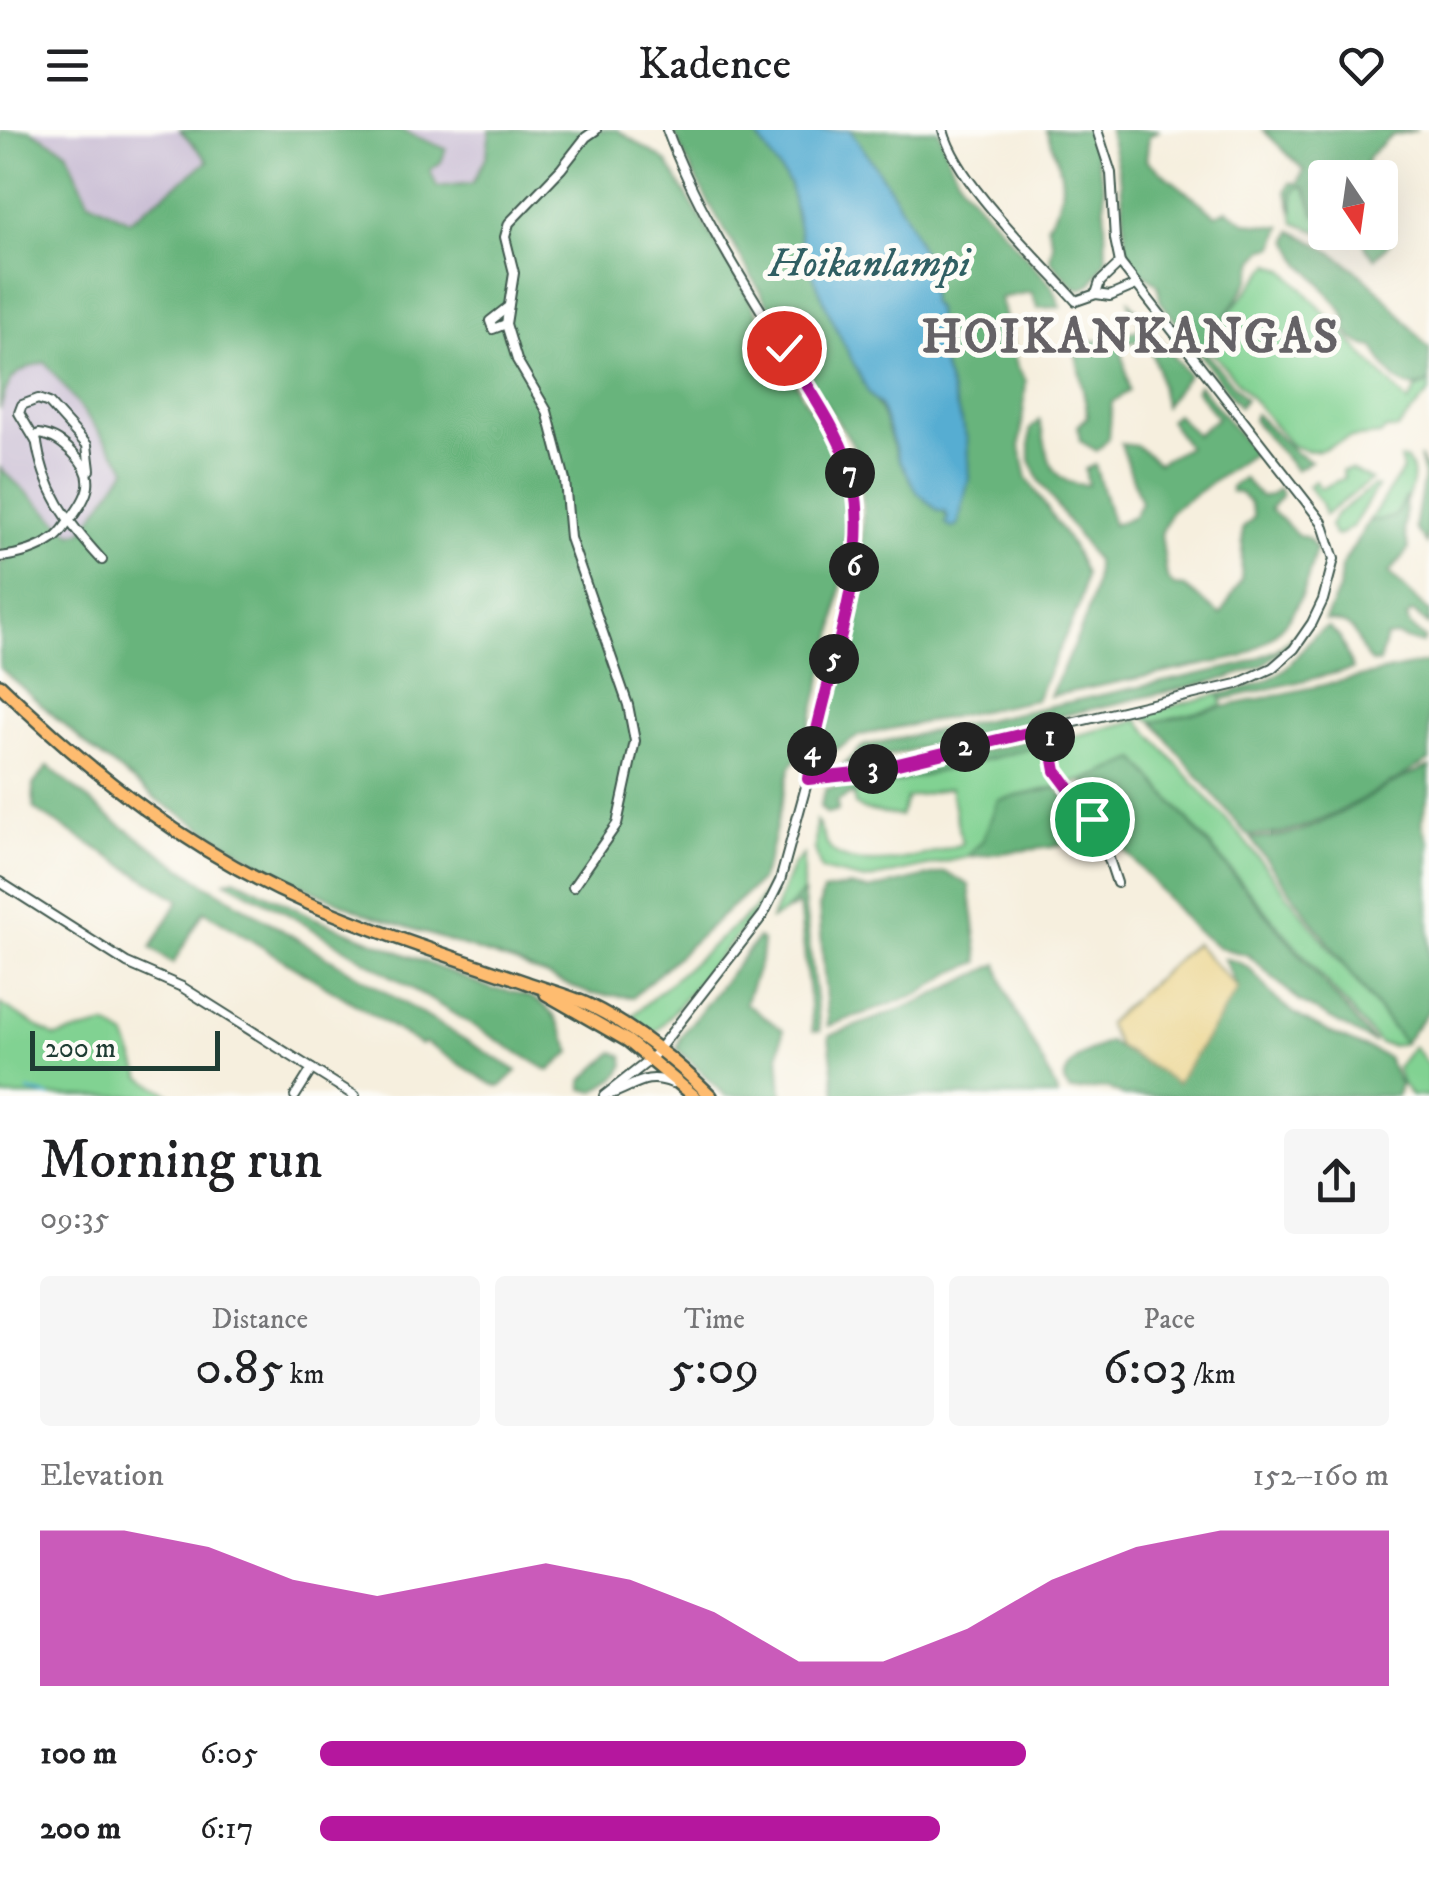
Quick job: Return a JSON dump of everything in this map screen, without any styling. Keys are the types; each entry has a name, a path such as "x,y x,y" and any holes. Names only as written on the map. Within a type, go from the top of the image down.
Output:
{"highway":[{"path":"0,685 112,785 217,857 288,894 365,927 591,1006 711,1096"},
{"path":"655,1054 691,1093"}],"street":[{"path":"573,886 617,824 634,755 633,724 570,538 566,480 546,411 517,360 506,324 514,273 505,237 509,223 596,130"},
{"path":"605,1095 655,1054 763,915 780,881 808,779 854,563 857,526 854,483 830,426 706,213 667,130"},
{"path":"943,130 952,153 990,207 1076,300 1096,294 1110,296 1136,286"},
{"path":"808,779 856,774 1237,684 1272,668 1294,649 1323,600 1334,558 1322,522 1120,263 1111,173 1097,130"},
{"path":"1096,294 1100,282 1120,263"},
{"path":"506,324 493,329 490,321 508,306"},
{"path":"0,557 22,554 57,537 68,523 89,490 87,444 49,404 38,399 22,405 19,414 36,442 49,485 68,523 102,560"},
{"path":"36,442 39,434 49,435 80,459 90,474"},
{"path":"1048,728 1056,771 1102,838 1116,884"},
{"path":"0,882 127,963 182,986 356,1096"},
{"path":"294,1096 312,1069"},
{"path":"605,1095 652,1077 691,1093"}],"shaded area":[{"path":"30,130 180,130 209,161 129,222 88,200 67,151"},
{"path":"400,130 490,130 487,155 473,183 436,187 430,170"},
{"path":"45,361 127,468 83,531 72,534 0,468 0,409 7,381 24,367"}],"green space":[{"path":"0,130 30,130 67,151 88,200 129,221 208,161 180,130 400,130 446,149 441,162 430,170 437,187 473,183 487,155 490,130 617,130 666,161 744,289 835,455 849,501 834,632 804,749 790,767 760,881 633,997 590,994 515,963 364,913 279,875 156,799 90,748 0,668 0,562 8,560 0,549 0,468 72,534 83,531 127,468 45,362 14,377 0,409"},
{"path":"673,130 753,130 790,185 804,253 869,394 880,409 896,452 950,525 969,478 967,439 937,348 936,309 930,302 924,258 904,212 850,130 939,130 963,186 1053,287 1061,307 1038,308 1031,292 1000,298 1017,366 1026,381 1020,446 1027,478 1072,546 1085,574 1080,604 1036,700 861,735 829,754 820,752 847,641 860,566 862,491 856,453 711,207"},
{"path":"1046,130 1089,130 1104,187 1106,259 1092,283 1081,289 1074,287 1050,260 1053,244 1047,224 1060,200 1062,178"},
{"path":"1109,130 1160,130 1149,136 1146,160 1216,215 1227,210 1247,223 1282,227 1275,247 1265,249 1255,260 1250,280 1203,350 1245,399 1239,407 1160,301 1158,285 1134,266 1126,247 1121,182"},
{"path":"1263,130 1417,130 1391,136 1367,160 1308,160 1308,195 1301,186 1293,193 1294,212 1286,191 1290,183 1298,183 1304,170"},
{"path":"1301,185 1306,188 1308,228 1295,223 1289,199 1292,207 1292,193"},
{"path":"1292,231 1308,239 1308,250 1328,250 1383,295 1429,349 1429,383 1410,387 1402,384 1389,373 1374,347 1351,337 1345,329 1347,320 1342,311 1302,265 1289,240"},
{"path":"1367,250 1383,250 1375,258"},
{"path":"1271,264 1285,270 1408,403 1416,389 1429,383 1429,393 1397,429 1349,438 1321,450 1306,451 1291,445 1211,351 1226,316"},
{"path":"1129,301 1188,375 1164,406 1147,340 1126,343 1122,350 1129,391 1112,402 1109,438 1097,451 1080,441 1078,426 1088,416 1074,343 1080,335 1091,342 1142,329"},
{"path":"1199,385 1254,453 1171,511 1161,534 1167,578 1221,615 1241,580 1243,528 1254,517 1250,503 1240,493 1231,492 1231,487 1243,478 1261,497 1279,488 1282,495 1270,509 1298,535 1308,538 1316,549 1300,599 1273,636 1242,657 1050,696 1087,613 1096,561 1040,482 1030,460 1030,430 1039,420 1052,465 1064,479 1088,485 1085,469 1095,465 1113,525 1134,516 1141,503 1121,444 1137,446 1158,463 1188,447 1169,420 1176,414 1196,435 1217,418 1196,390"},
{"path":"1255,414 1296,453 1311,461 1296,470 1253,420"},
{"path":"1419,457 1429,473 1427,544 1415,528 1424,476"},
{"path":"1400,459 1405,459 1412,472 1408,497 1390,520 1369,521 1403,470"},
{"path":"1351,469 1371,480 1325,515 1308,486 1315,481 1320,489 1344,478 1342,471"},
{"path":"1373,486 1377,487 1353,526 1338,536 1334,534 1330,526 1335,515"},
{"path":"1406,496 1404,530 1409,549 1389,573 1429,612 1429,626 1413,612 1407,617 1409,625 1425,639 1422,644 1386,637 1379,663 1371,662 1351,629 1325,620 1339,590 1341,567 1369,521 1392,517"},
{"path":"1329,627 1340,638 1353,669 1221,700 1220,694 1275,676"},
{"path":"1292,636 1296,638 1262,666 1228,678 842,766 863,746 1242,665 1276,650"},
{"path":"1429,662 1429,761 1342,810 1295,829 1247,835 1153,722"},
{"path":"1220,694 1223,706 1156,722 1138,715"},
{"path":"1138,720 1241,836 1404,1043 1379,1043 1136,759 1083,781 999,800 983,840 967,857 865,880 821,870 815,849 816,821 832,851 864,862 899,860 962,844 950,788 907,798 900,816 865,810 855,805 853,793"},
{"path":"1043,736 1045,745 853,793 837,802 838,811 827,814 820,807 826,789"},
{"path":"1136,759 1374,1043 1299,1001 1248,955 1220,948 1195,930 1123,848 1111,821 1083,781"},
{"path":"48,766 109,817 199,880 517,1071 500,1087 492,1084 424,1042 421,1045 204,911 173,964 151,948 179,900 34,809 33,785"},
{"path":"1429,767 1423,822 1429,842 1429,1010 1404,1043 1250,838 1298,832"},
{"path":"1057,788 1085,824 1087,839 967,857 983,840 998,800"},
{"path":"803,855 803,892 785,912 771,919 793,865"},
{"path":"945,872 969,885 979,962 919,994 828,1026 819,907 823,891 850,886 868,890"},
{"path":"235,878 317,919 492,989 535,999 559,1024 571,1052 549,1071 226,881"},
{"path":"773,878 759,909 659,1029 650,1034 631,1017 754,909"},
{"path":"803,892 820,1031 813,1031 799,905 785,912"},
{"path":"758,938 763,941 761,959 745,1003 783,1030 779,1055 782,1096 726,1096 677,1049 681,1036"},
{"path":"1224,959 1249,968 1277,1000 1302,1018 1387,1057 1400,1084 1397,1096 1125,1096 1107,1088 1070,1091 1064,1083 1069,1068 1080,1057 1109,1042 1177,1082 1238,989"},
{"path":"998,964 1010,999 1058,1096 836,1096 829,1036 917,1003"},
{"path":"0,1004 55,1037 106,1025 126,1037 141,1077 172,1096 0,1096"},
{"path":"1413,1046 1429,1066 1429,1096 1411,1096 1402,1084 1397,1068"},
{"path":"614,1052 623,1056 625,1065 617,1077 594,1092 583,1089 582,1081"}],"sand":[{"path":"1195,943 1238,989 1177,1083 1118,1046 1107,1023"}],"water":[{"name":"Hoikanlampi","path":"753,130 850,130 904,212 924,258 930,302 936,309 937,348 967,439 969,478 958,525 952,528 945,523 945,512 938,511 918,493 899,459 880,405 869,394 831,318 804,253 790,185"}],"waterway":[{"path":"28,1091 50,1096"}],"district":[{"name":"HOIKANKANGAS","path":"1131,338"}],"route":[{"path":"784,348 846,458 856,502 854,563 808,779 856,774 1048,728 1056,771 1092,819"}]}
